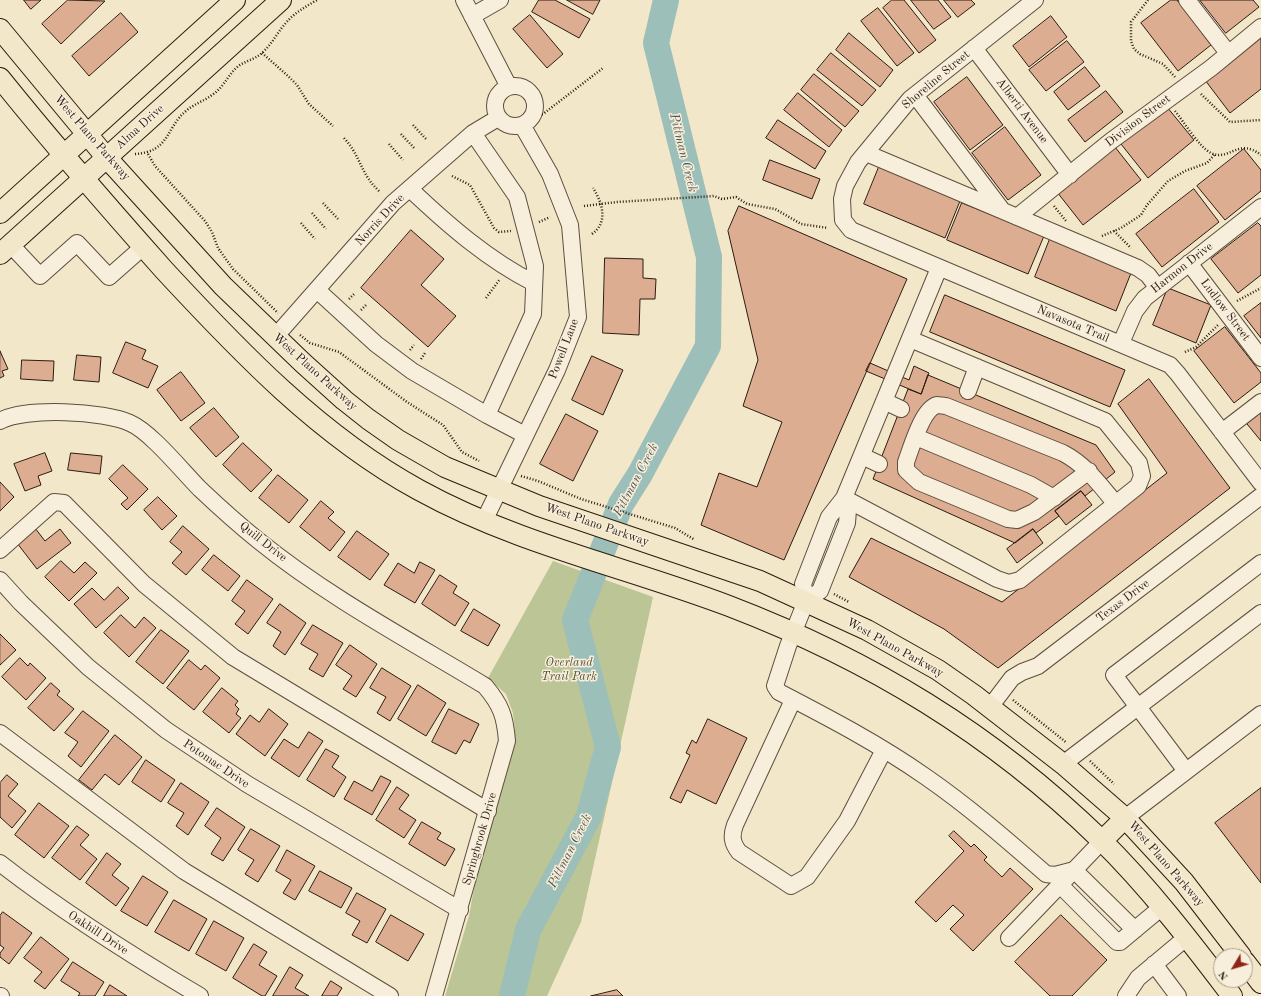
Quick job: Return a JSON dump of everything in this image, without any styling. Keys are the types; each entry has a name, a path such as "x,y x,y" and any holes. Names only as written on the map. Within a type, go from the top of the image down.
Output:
{"main road":[{"path":"0,213 235,0"},
{"name":"Alma Drive","path":"5,249 281,0"},
{"name":"West Plano Parkway","path":"0,29 86,134 223,286 274,337 344,400 398,440 444,467 502,482 582,521 723,567 806,601 867,630 938,670 990,707 1063,764 1124,818 1184,882 1235,948"},
{"path":"0,78 82,179 212,321 251,360 305,410 349,445 421,492 484,521 510,532 729,606 793,632 899,685 994,748 1044,788 1102,841 1162,907 1232,996"},
{"path":"251,360 274,337"},
{"path":"1044,788 1063,764"},
{"path":"1102,841 1124,818"},
{"path":"1253,972 1261,983"}],"street":[{"path":"464,0 509,87"},
{"path":"472,16 500,0"},
{"name":"Shoreline Street","path":"843,220 842,199 845,186 851,173 906,103 1035,0"},
{"path":"1187,0 1228,53"},
{"name":"Division Street","path":"1010,214 1070,174 1261,27"},
{"name":"Alberti Avenue","path":"974,48 1070,174"},
{"path":"509,87 522,87 533,96 535,110 528,121 510,126 498,118 494,107 498,94 509,87"},
{"path":"915,95 1010,214"},
{"name":"Norris Drive","path":"274,337 317,290 392,203 473,133 498,118"},
{"name":"Powell Lane","path":"484,521 557,370 578,317 570,225 528,121"},
{"path":"473,133 517,197 535,266 533,314 486,415"},
{"path":"866,153 1138,268 1148,275 1158,287"},
{"path":"410,189 436,214 507,268 534,282"},
{"name":"Harmon Drive","path":"1120,344 1138,306 1158,287 1261,207"},
{"name":"Navasota Trail","path":"843,220 851,230 1163,361 1174,369 1261,483"},
{"path":"5,249 40,276 77,242 109,277 143,247"},
{"name":"Ludlow Street","path":"1189,263 1261,358"},
{"path":"939,268 844,498 829,517 803,584 806,601 793,632 775,686 779,692 848,728 925,776 978,815 1046,874 1054,876 1074,870"},
{"path":"317,290 376,344 412,371 486,415 525,435"},
{"path":"844,498 997,580 1009,583 1020,580 1138,486 1142,476 1139,463 1109,424 1100,418 910,339"},
{"path":"968,391 977,367"},
{"path":"884,401 901,408"},
{"path":"1222,432 1261,402"},
{"path":"1089,471 1034,512 1017,520 1008,519 919,482 906,470 906,462 924,416 930,409 938,405 946,406 1063,452 1089,471 1116,504"},
{"name":"Quill Drive","path":"0,421 31,413 45,412 114,416 132,423 148,435 201,490 260,541 327,590 485,686"},
{"path":"916,437 1031,485 1054,498"},
{"path":"862,456 879,464"},
{"name":"Texas Drive","path":"990,707 1012,678 1022,672 1038,666 1261,496"},
{"path":"0,550 54,502 64,503 144,584 233,657 488,811"},
{"path":"1186,771 1114,675 1261,563"},
{"name":"Potomac Drive","path":"0,580 21,603 88,667 166,730 246,784 460,910"},
{"path":"1063,764 1261,613"},
{"name":"Springbrook Drive","path":"434,996 460,910 507,741 506,721 498,702 485,686"},
{"path":"793,700 734,825 732,835 734,845 739,852 791,886 807,877 847,820 884,750"},
{"path":"1124,818 1261,714"},
{"path":"0,733 184,872 390,996"},
{"path":"1009,938 1102,841"},
{"name":"Oakhill Drive","path":"0,863 40,894 120,949 200,996"},
{"path":"1074,870 1135,930"},
{"path":"1060,885 1116,942 1120,942 1162,907"},
{"path":"1126,996 1138,978 1187,937"},
{"path":"1154,964 1178,996"}],"path":[{"path":"129,155 148,154 167,137 184,112 223,87 235,69 262,53 271,44 285,24 298,11 317,0"},
{"path":"1148,0 1131,22 1131,41 1134,49 1140,54 1163,64 1178,81"},
{"path":"262,53 297,85 309,104 333,126"},
{"path":"528,121 543,114 603,68"},
{"path":"1198,90 1230,122 1261,120"},
{"path":"1179,106 1174,110 1204,148 1215,154 1225,154 1246,148 1253,149 1261,155"},
{"path":"413,125 426,139"},
{"path":"401,134 415,149"},
{"path":"344,138 353,147 366,177 380,192"},
{"path":"389,144 404,160"},
{"path":"148,154 155,166 205,221 212,232 218,248 233,269 310,343 339,352 407,402 443,425 462,452 499,472 502,482 530,478 581,499 649,520"},
{"path":"1099,237 1114,231 1141,215 1147,205 1175,176 1207,163 1215,154"},
{"path":"452,176 470,186 494,228 499,232 506,233 513,230"},
{"path":"592,234 599,226 602,219 602,203 593,188"},
{"path":"584,206 602,203 714,196 722,199 736,197 747,204 775,209 802,224 828,228"},
{"path":"1051,201 1069,225"},
{"path":"323,203 338,219"},
{"path":"312,213 326,229"},
{"path":"534,223 550,218"},
{"path":"301,223 315,239"},
{"path":"1114,231 1136,251"},
{"path":"486,298 502,276"},
{"path":"1241,298 1261,288"},
{"path":"1185,352 1196,347 1220,322"},
{"path":"1014,700 1072,746"}],"green space":[{"name":"Overland Trail Park","path":"553,561 653,597 581,922 547,996 445,996 469,916 488,811 515,733 513,713 506,694 488,678"}],"building":[{"path":"24,0 41,0 31,9"},
{"path":"68,0 105,1 61,44 42,24"},
{"path":"539,0 555,0 590,19 579,38 532,12"},
{"path":"567,0 600,0 593,14"},
{"path":"892,0 904,0 936,40 919,53 883,8"},
{"path":"911,0 938,0 951,17 934,29"},
{"path":"944,0 971,0 975,4 958,17"},
{"path":"1171,0 1177,0 1211,45 1178,71 1141,23"},
{"path":"1200,0 1253,0 1259,7 1226,33"},
{"path":"878,8 914,53 897,66 861,21"},
{"path":"121,13 138,32 89,76 72,56"},
{"path":"530,15 563,54 547,68 513,29"},
{"path":"1051,16 1067,37 1029,67 1013,46"},
{"path":"849,33 893,70 880,87 836,50"},
{"path":"1261,36 1261,89 1230,113 1205,80"},
{"path":"1067,41 1084,62 1046,91 1029,70"},
{"path":"831,53 876,90 862,106 817,70"},
{"path":"1085,67 1100,86 1068,110 1054,92"},
{"path":"814,74 859,111 845,127 801,90"},
{"path":"967,77 1003,125 970,150 934,102"},
{"path":"1106,91 1123,112 1085,142 1068,120"},
{"path":"798,93 842,130 829,147 784,110"},
{"path":"1167,107 1194,140 1148,178 1121,144"},
{"path":"778,120 826,151 815,169 766,138"},
{"path":"1005,127 1041,175 1008,200 972,153"},
{"path":"1115,147 1141,180 1083,225 1057,192"},
{"path":"1244,149 1261,170 1261,191 1225,220 1197,186"},
{"path":"770,160 820,179 812,199 763,180"},
{"path":"879,167 960,201 945,238 864,204"},
{"path":"1194,189 1219,222 1162,267 1136,234"},
{"path":"962,203 1044,236 1028,274 947,240"},
{"path":"739,206 907,279 784,560 701,525 719,473 757,487 782,422 743,406 758,360 728,231"},
{"path":"1258,223 1261,226 1261,275 1238,293 1211,259"},
{"path":"411,230 444,259 421,285 456,316 428,347 361,288"},
{"path":"1050,239 1131,273 1116,311 1035,277"},
{"path":"605,258 643,259 643,278 656,279 655,299 640,299 639,335 603,333"},
{"path":"1168,288 1211,305 1196,343 1153,325"},
{"path":"945,295 1125,370 1110,407 930,332"},
{"path":"1261,303 1261,338 1244,316"},
{"path":"1225,327 1261,373 1261,382 1234,403 1194,351"},
{"path":"126,342 146,350 142,359 158,366 148,388 113,373"},
{"path":"0,351 8,369 2,371 4,376 0,378"},
{"path":"77,355 101,357 99,382 74,380"},
{"path":"592,356 623,370 603,415 572,400"},
{"path":"22,360 54,361 53,381 21,379"},
{"path":"870,363 909,380 914,366 929,373 921,394 866,371"},
{"path":"181,372 205,403 181,421 157,390"},
{"path":"928,375 1096,445 1115,472 1085,496 1081,491 1055,511 1059,516 1036,533 1033,529 1015,543 873,479 908,389 921,394"},
{"path":"1149,379 1230,488 998,668 944,629 849,577 871,538 1002,602 1167,473 1118,404"},
{"path":"214,408 239,437 216,457 190,428"},
{"path":"1261,413 1261,441 1247,424"},
{"path":"566,414 598,431 573,481 540,464"},
{"path":"243,443 272,470 251,492 223,465"},
{"path":"45,453 52,471 38,476 41,485 25,491 14,464"},
{"path":"71,453 102,456 100,474 68,470"},
{"path":"123,465 148,489 127,510 121,504 128,498 109,479"},
{"path":"278,475 308,500 289,523 259,498"},
{"path":"0,482 14,497 0,511"},
{"path":"1081,491 1092,505 1066,525 1055,511"},
{"path":"158,497 177,516 162,530 144,510"},
{"path":"321,501 334,512 328,518 345,532 330,551 300,527"},
{"path":"183,526 209,549 186,575 172,563 182,552 170,542"},
{"path":"35,528 45,541 60,529 71,543 37,569 17,543"},
{"path":"1033,529 1043,543 1017,563 1007,549"},
{"path":"357,531 389,554 370,580 338,557"},
{"path":"214,555 240,576 228,591 202,570"},
{"path":"61,561 74,573 85,562 97,573 69,601 45,577"},
{"path":"420,562 435,570 415,603 384,585 398,563 414,573"},
{"path":"440,575 457,586 453,593 469,603 455,626 422,604"},
{"path":"247,580 273,599 248,634 235,624 245,611 232,601"},
{"path":"118,587 129,598 96,628 74,604 92,588 104,600"},
{"path":"280,604 306,623 285,655 273,646 281,632 267,623"},
{"path":"474,609 500,625 488,646 461,631"},
{"path":"121,615 135,628 144,617 156,628 129,657 104,633"},
{"path":"313,625 343,643 323,677 309,669 318,654 301,644"},
{"path":"161,630 189,651 163,684 136,662"},
{"path":"0,634 16,650 0,665"},
{"path":"350,645 377,664 356,697 343,689 352,676 336,665"},
{"path":"20,658 28,666 30,663 46,678 26,700 2,677"},
{"path":"189,660 201,670 205,665 220,678 194,710 167,688"},
{"path":"382,668 411,686 390,721 377,713 386,697 370,688"},
{"path":"51,683 60,691 57,695 74,709 54,731 28,708"},
{"path":"418,685 446,703 426,736 398,719"},
{"path":"222,688 238,701 235,705 239,709 236,714 241,718 229,733 203,712"},
{"path":"269,709 288,724 265,756 236,734 250,715 259,722"},
{"path":"449,709 479,724 470,743 464,740 456,754 432,742"},
{"path":"83,711 109,731 81,767 68,756 78,742 65,733"},
{"path":"708,719 747,738 716,804 687,790 681,803 670,798 690,755 686,753 692,740 696,743"},
{"path":"309,732 323,741 299,777 271,758 284,739 298,748"},
{"path":"115,735 142,757 119,785 105,774 92,790 79,780"},
{"path":"326,749 339,756 332,767 346,777 334,797 307,780"},
{"path":"146,760 175,780 161,802 132,782"},
{"path":"7,775 18,784 8,796 26,811 12,828 0,817 0,783"},
{"path":"381,776 391,781 372,815 344,799 354,781 372,791"},
{"path":"181,783 209,802 188,835 176,826 184,813 168,803"},
{"path":"397,787 409,795 399,809 416,820 404,838 376,820"},
{"path":"1261,788 1261,883 1215,823"},
{"path":"39,803 69,826 44,858 15,835"},
{"path":"217,808 245,827 223,861 211,854 221,838 205,826"},
{"path":"422,822 441,833 437,839 455,849 445,866 409,844"},
{"path":"77,826 89,835 80,845 97,859 80,880 52,858"},
{"path":"251,829 280,846 258,882 245,874 254,860 238,850"},
{"path":"954,831 971,847 974,844 987,857 984,860 1002,877 1010,868 1033,889 973,951 950,929 964,915 953,905 936,922 915,902 964,851 949,836"},
{"path":"287,850 315,866 295,900 283,893 291,880 276,871"},
{"path":"107,853 121,864 112,875 129,888 116,906 86,883"},
{"path":"320,871 352,888 341,908 309,891"},
{"path":"143,876 168,892 147,926 121,911"},
{"path":"357,893 386,909 367,943 352,935 360,921 346,913"},
{"path":"174,900 207,919 189,951 155,932"},
{"path":"3,912 32,933 9,964 0,957 0,953 4,948 0,945 0,916"},
{"path":"391,915 424,934 408,961 376,942"},
{"path":"1061,915 1107,960 1072,996 1050,996 1015,962"},
{"path":"214,921 244,938 226,971 196,954"},
{"path":"41,937 69,959 45,989 34,981 42,972 24,958"},
{"path":"254,944 267,952 259,965 277,976 265,996 262,996 233,978"},
{"path":"73,962 104,982 95,996 78,996 80,993 61,981"},
{"path":"290,967 303,975 295,988 309,996 273,996"},
{"path":"331,981 342,988 337,996 322,996"},
{"path":"110,985 127,996 104,996"},
{"path":"617,990 623,996 591,996"}],"waterway":[{"name":"Pittman Creek","path":"512,996 528,930 589,816 608,747 575,620 621,504 640,474 708,346 709,257 656,43 666,0"}]}
